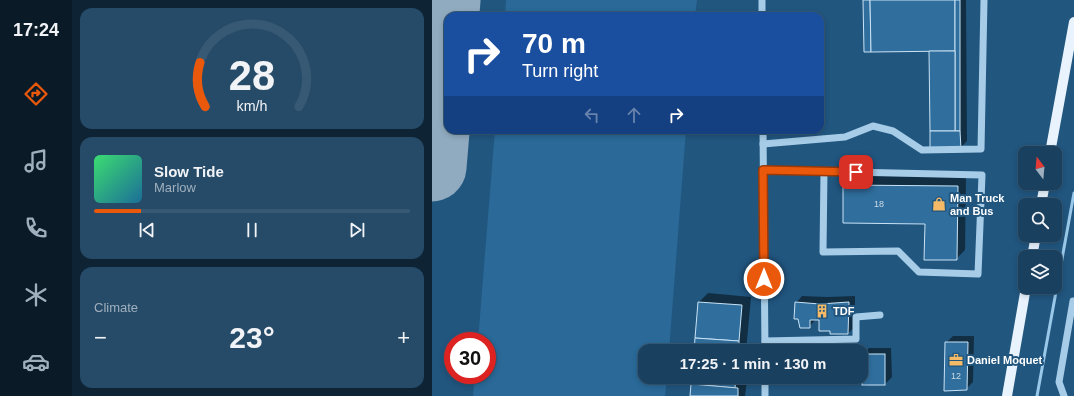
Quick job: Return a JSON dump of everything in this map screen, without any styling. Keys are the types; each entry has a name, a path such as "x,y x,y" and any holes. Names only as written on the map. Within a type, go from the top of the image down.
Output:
{"main road":[{"path":"1051,146 1074,22"},
{"path":"1007,396 1025,294"}],"street":[{"path":"762,0 762,12"},
{"path":"763,144 845,137 873,126 893,131 922,150 981,149 984,0"},
{"path":"763,134 765,341 856,339 856,317 880,315"},
{"path":"763,170 824,171 982,175 978,274 919,272 898,252 822,252 824,171"},
{"path":"1064,396 1059,382 1073,301"},
{"path":"765,384 765,396"}],"shaded area":[{"path":"506,0 697,0 696,12 505,12"},
{"path":"495,134 686,134 670,344 638,344 638,384 666,384 665,396 473,396 474,384 496,384 496,332 479,332"}],"building":[{"path":"863,0 870,0 871,52 864,52"},
{"path":"870,0 955,0 955,51 871,52"},
{"path":"955,0 960,0 960,131 955,131"},
{"path":"929,51 955,51 955,131 930,131"},
{"path":"930,131 960,131 961,149 930,149"},
{"path":"843,185 958,186 957,260 924,260 925,224 843,223"},
{"path":"698,302 742,305 739,341 695,338"},
{"name":"TDF","path":"795,302 820,304 849,302 848,334 830,334 830,331 819,331 819,320 810,320 810,328 800,328 798,319 794,319"},
{"path":"695,338 739,341 739,344 695,344"},
{"path":"945,342 968,342 967,390 944,391"},
{"path":"868,354 885,354 885,385 862,385 868,384"},
{"path":"691,384 735,384 735,388"},
{"path":"691,384 738,388 738,396 690,396"}],"waterway":[{"path":"1037,396 1074,193"}],"runway":[{"path":"445,12 446,0"},
{"path":"432,167 444,24"}],"place":[{"name":"Man Truck and Bus","path":"939,204"},
{"name":"TDF","path":"822,311"},
{"name":"Daniel Moquet","path":"956,360"}],"route":[{"path":"764,279 763,170 856,172"}]}
